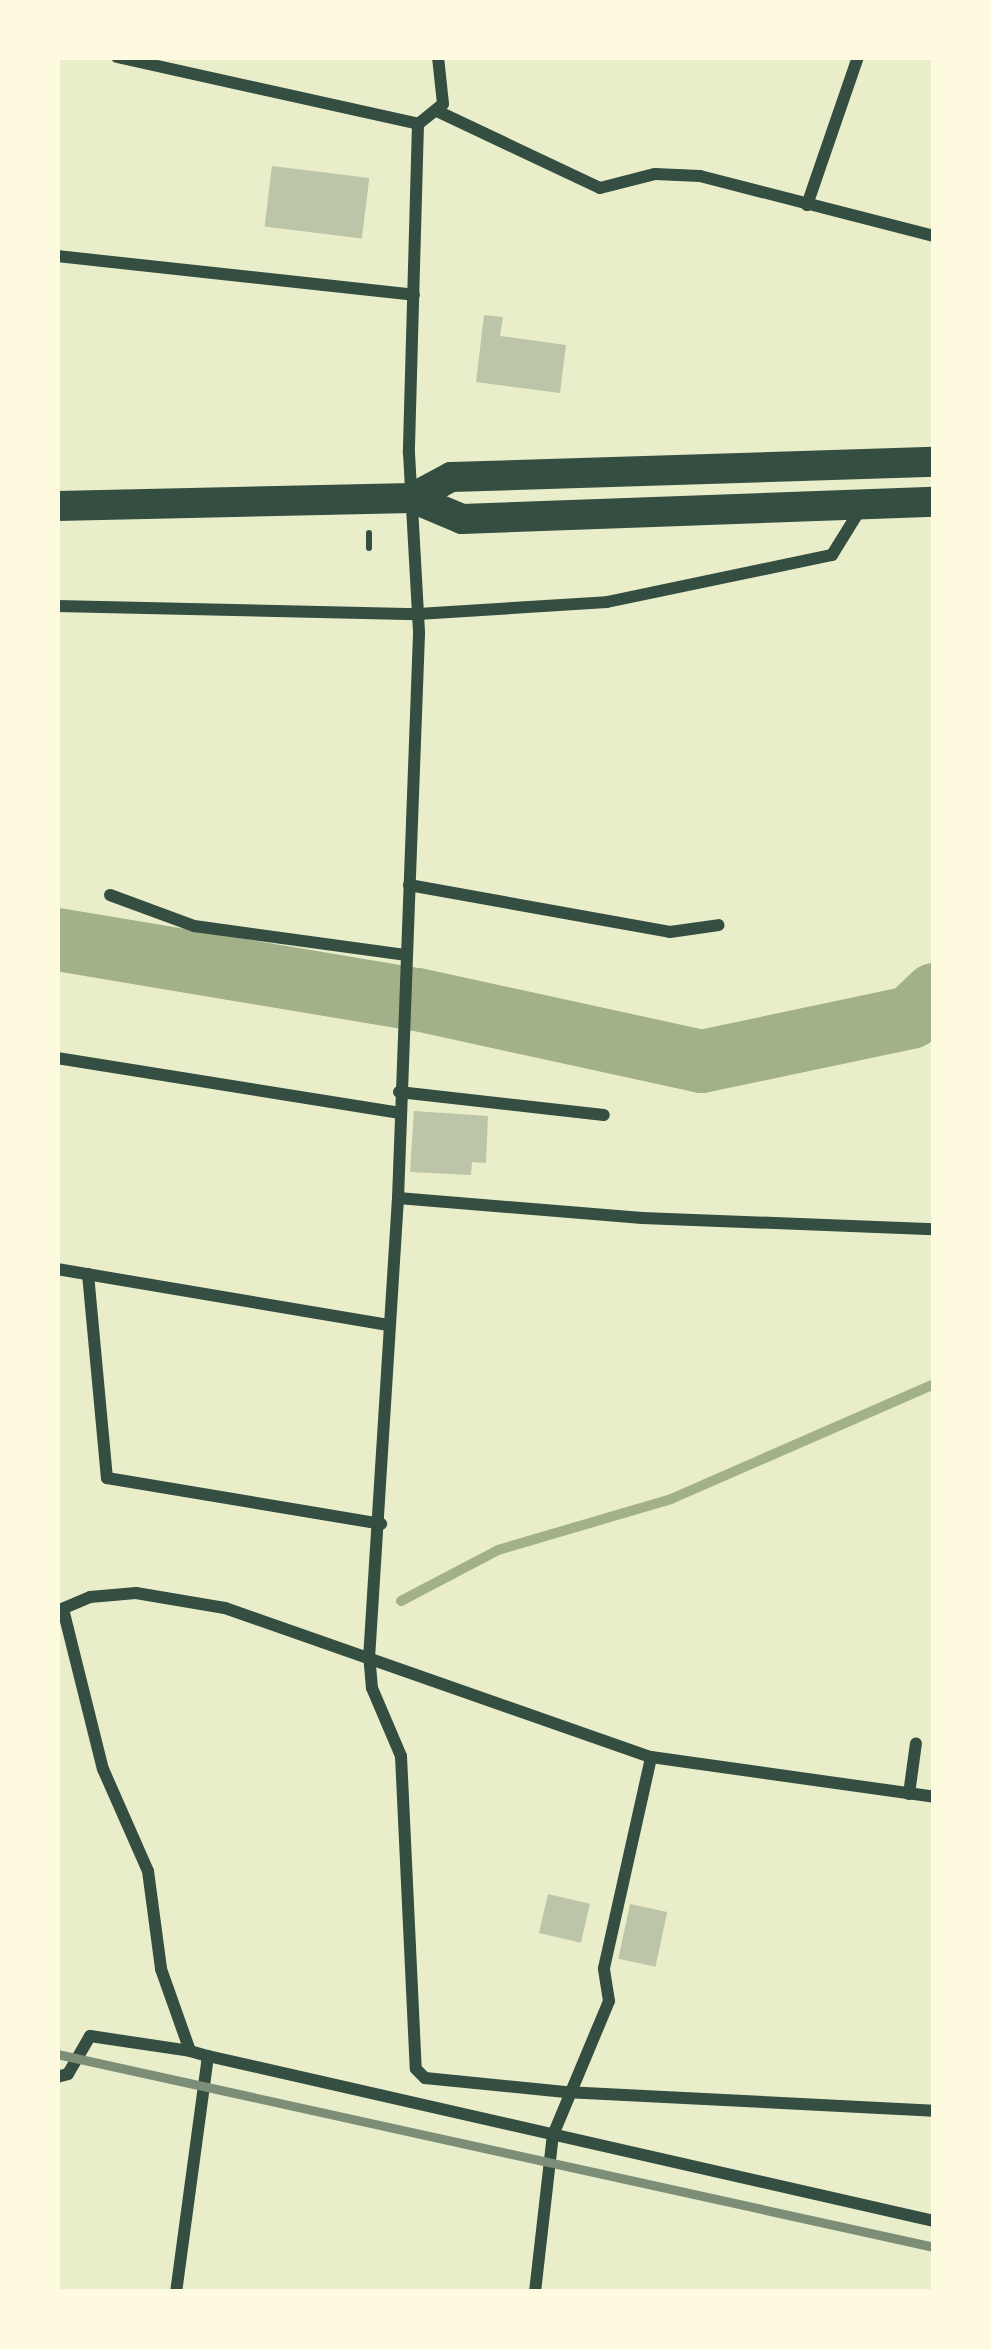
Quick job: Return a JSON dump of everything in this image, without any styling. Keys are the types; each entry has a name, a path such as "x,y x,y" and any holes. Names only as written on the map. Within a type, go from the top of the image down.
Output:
{"highway":[{"path":"412,498 452,478 934,462"},
{"path":"57,506 412,498 462,519 934,502"}],"street":[{"path":"117,57 418,124 437,111 444,96 438,57"},
{"path":"807,205 858,57"},
{"path":"437,111 600,188 677,173 934,236"},
{"path":"418,124 412,498 418,614 398,1198 381,1524 368,1654 372,1688 401,1756 416,2069 424,2078 566,2092 934,2111"},
{"path":"57,256 414,295"},
{"path":"57,606 418,614 607,602 832,555 863,504"},
{"path":"409,885 670,932 719,925"},
{"path":"110,895 194,926 405,955"},
{"path":"57,1058 399,1113"},
{"path":"399,1092 604,1115"},
{"path":"398,1198 642,1219 934,1229"},
{"path":"57,1269 388,1325"},
{"path":"88,1274 107,1478 381,1524"},
{"path":"190,2050 161,1969 148,1871 103,1769 60,1610 109,1594 179,1598 368,1654 650,1757 934,1797"},
{"path":"909,1794 916,1743"},
{"path":"535,2292 553,2135 566,2092 609,2001 604,1968 650,1757"},
{"path":"57,2078 68,2074 90,2036 190,2050 934,2221"},
{"path":"176,2292 208,2056"}],"path":[{"path":"369,533 369,548"}],"building":[{"path":"272,166 369,178 362,238 265,227"},
{"path":"484,315 503,317 500,336 566,345 560,393 476,382"},
{"path":"414,1111 488,1116 486,1163 472,1162 471,1175 410,1172"},
{"path":"548,1894 590,1904 581,1943 539,1933"},
{"path":"630,1904 667,1912 656,1967 618,1959"}],"waterway":[{"path":"57,939 417,999 701,1061 910,1017 934,994"},
{"path":"401,1601 498,1550 671,1499 934,1384"}],"railway":[{"path":"57,2054 934,2247"}]}
